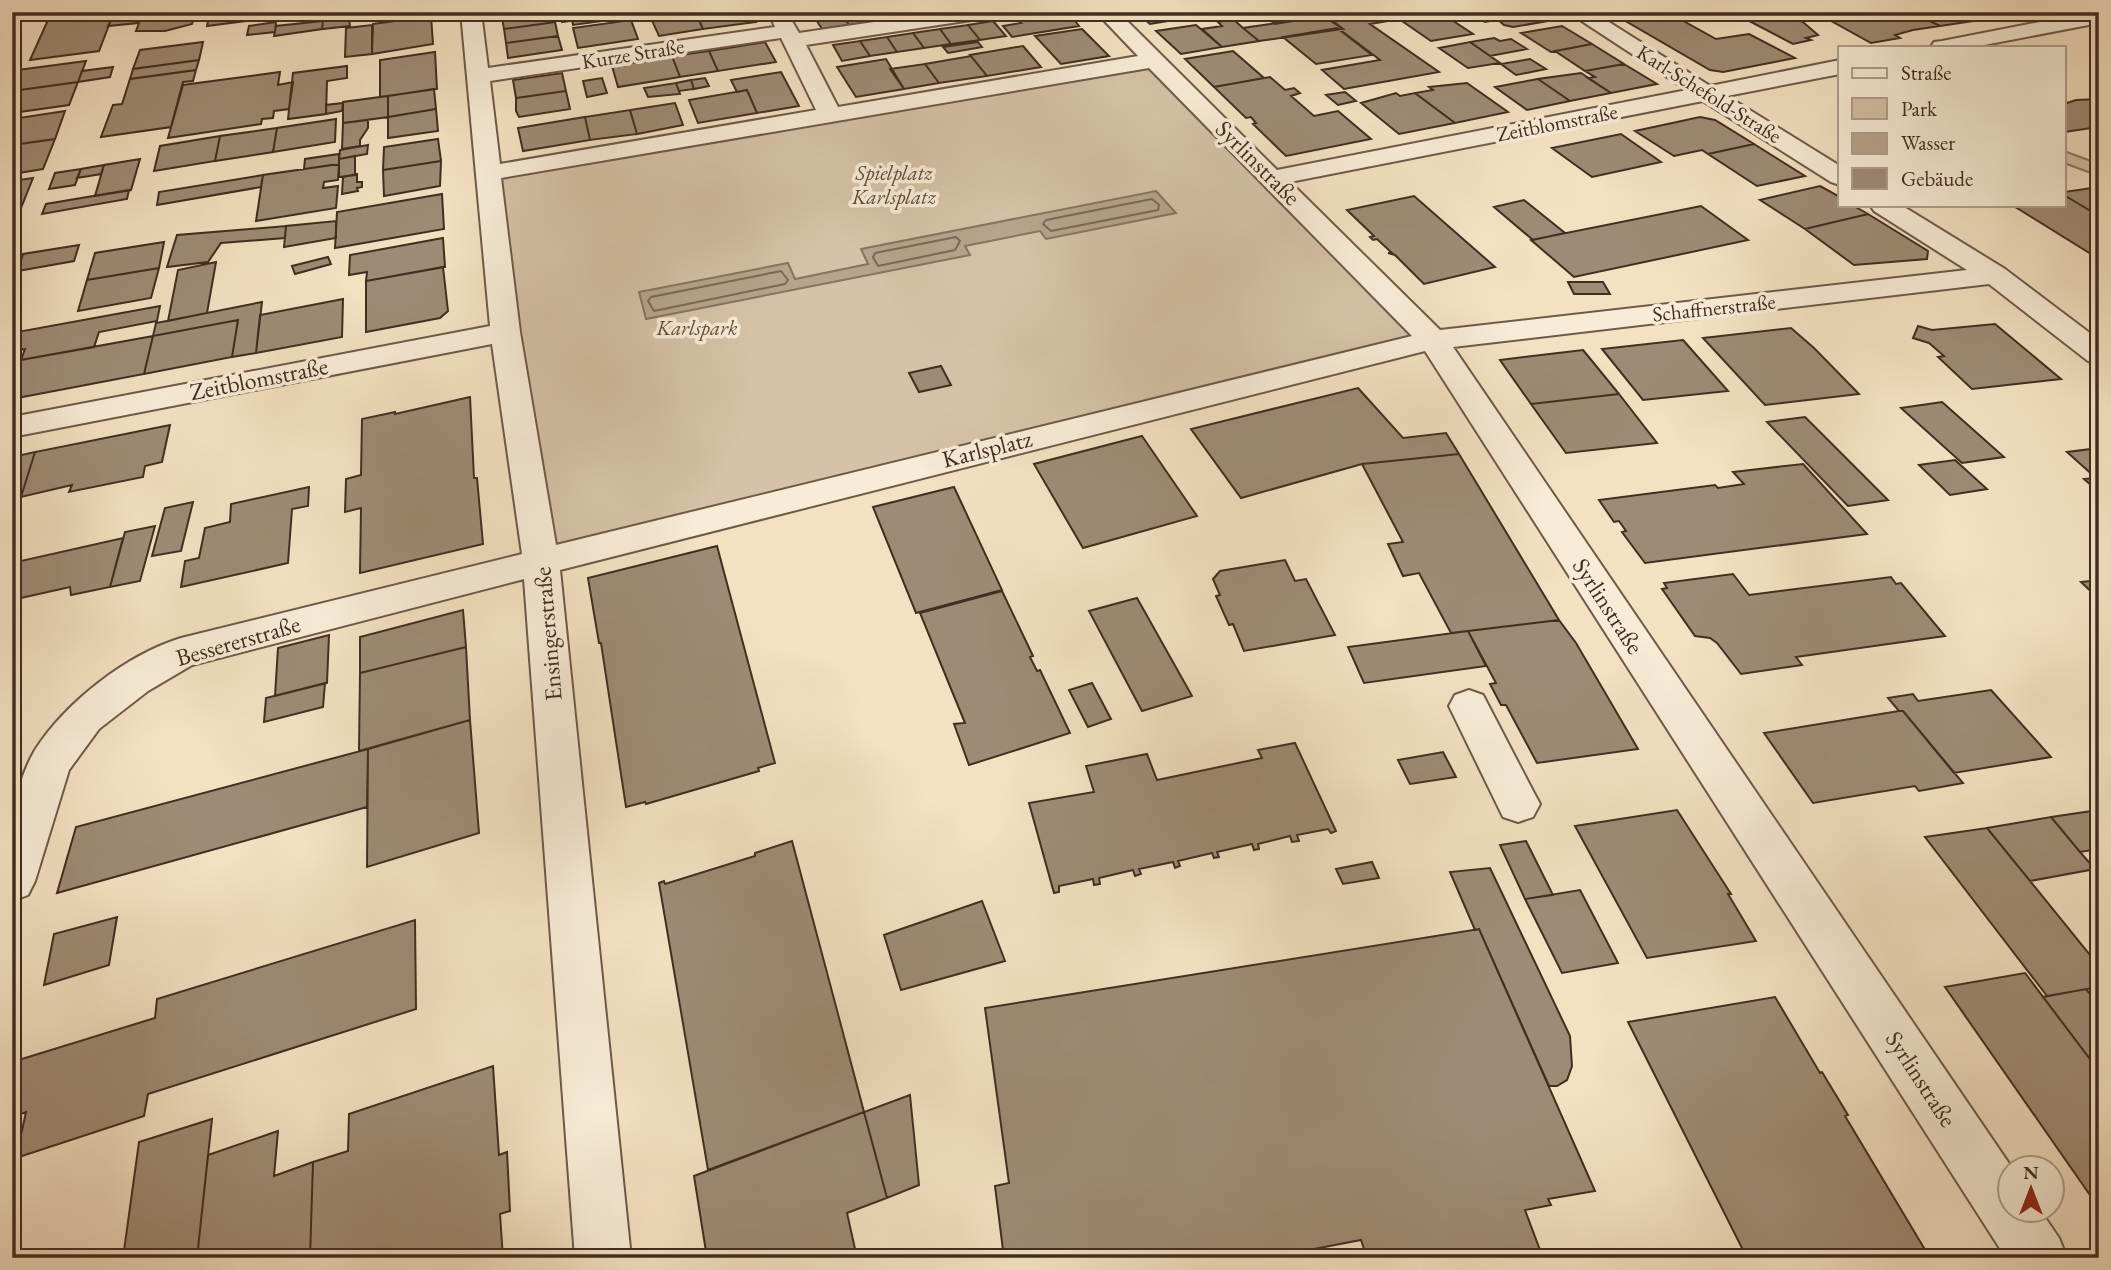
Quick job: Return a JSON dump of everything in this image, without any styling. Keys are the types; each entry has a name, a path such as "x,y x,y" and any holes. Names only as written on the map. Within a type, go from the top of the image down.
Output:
{"street":[{"name":"Ensingerstraße","path":"471,12 505,332 541,562 603,1258"},
{"name":"Kurze Straße","path":"478,76 786,28 985,12"},
{"name":"Syrlinstraße","path":"1105,12 1433,340 2039,1258"},
{"name":"Karl-Schefold-Straße","path":"1578,12 1838,176"},
{"path":"1946,46 2068,16 2099,17"},
{"path":"2068,16 2099,30"},
{"path":"786,28 831,116"},
{"path":"489,173 1155,60"},
{"name":"Zeitblomstraße","path":"1273,178 1838,67"},
{"path":"1886,206 1995,275 2099,355"},
{"name":"Schaffnerstraße","path":"1433,340 1995,275"},
{"name":"Zeitblomstraße","path":"12,427 505,332"},
{"name":"Karlsplatz","path":"541,562 1433,340"},
{"name":"Bessererstraße","path":"12,881 50,763 85,717 134,680 181,653 541,562"},
{"path":"1469,706 1518,804"}],"green space":[{"name":"Karlspark","path":"1155,60 1433,340 541,561 489,173"},
{"path":"2066,152 2099,164 2099,176 2066,164"}],"water":[{"path":"1156,191 1176,213 1046,239 1040,231 965,246 970,255 646,319 639,292 788,263 795,279 868,264 861,249"}],"building":[{"path":"114,12 99,51 30,60 48,20"},
{"path":"196,12 192,24 165,31 136,31 139,23 108,26 114,13"},
{"path":"210,12 271,12 270,18 207,26"},
{"path":"380,12 421,12 380,18"},
{"path":"501,12 547,12 549,23 504,29"},
{"path":"560,12 630,12 562,22"},
{"path":"686,12 690,21 699,20 703,29 659,36 649,14"},
{"path":"695,12 750,12 756,22 703,29"},
{"path":"840,12 849,25 822,29 813,15"},
{"path":"840,12 869,12 875,21 849,25"},
{"path":"869,12 898,12 902,17 875,21"},
{"path":"1068,12 1079,26 1012,37 1003,26 1021,23 1017,20 1023,19 1017,13"},
{"path":"1136,12 1215,12 1216,13 1150,24"},
{"path":"1261,12 1312,12 1318,17 1275,24"},
{"path":"1377,12 1389,21 1370,24 1439,72 1344,89 1322,70 1380,60 1339,29 1343,29 1327,16"},
{"path":"1389,12 1419,12 1415,13 1424,18 1444,15 1473,34 1431,41"},
{"path":"1489,12 1541,12 1554,20 1513,27 1504,25"},
{"path":"1489,12 1501,19 1485,22 1471,13"},
{"path":"1610,12 1684,12 1671,14 1716,39 1749,34 1795,58 1723,72 1710,70"},
{"path":"1732,12 1790,12 1785,14 1803,22 1818,35 1806,38 1811,40 1793,44"},
{"path":"1815,12 1911,12 1940,26 1913,30 1895,35 1900,38 1871,43"},
{"path":"1911,12 2016,12 2021,14 1940,26"},
{"path":"609,15 610,20 573,25 572,20"},
{"path":"431,16 433,44 372,54 373,24"},
{"path":"1323,16 1343,29 1259,41 1243,28"},
{"path":"349,17 350,26 322,29 323,21"},
{"path":"1233,19 1259,41 1222,47 1202,29 1222,26 1218,22"},
{"path":"631,20 638,39 578,48 573,28"},
{"path":"323,21 322,29 274,36 276,26"},
{"path":"993,21 1006,36 980,40 968,25"},
{"path":"276,22 275,32 247,35 249,26"},
{"path":"555,22 558,36 506,43 504,29"},
{"path":"372,25 372,54 345,57 346,28"},
{"path":"968,25 980,40 951,44 940,29"},
{"path":"1196,25 1222,47 1181,54 1156,31"},
{"path":"1562,26 1592,44 1551,52 1521,33"},
{"path":"1337,28 1372,55 1316,64 1283,37"},
{"path":"940,29 951,44 924,48 913,33"},
{"path":"1082,29 1109,56 1061,64 1035,36"},
{"path":"913,33 924,48 897,52 887,37"},
{"path":"558,36 562,50 508,58 506,43"},
{"path":"887,37 897,52 870,56 860,41"},
{"path":"1494,38 1500,41 1511,39 1527,49 1490,56 1470,42"},
{"path":"860,41 870,56 842,61 833,45"},
{"path":"203,42 199,60 133,69 140,50"},
{"path":"765,42 776,62 718,71 709,51"},
{"path":"978,42 982,47 948,53 943,47"},
{"path":"1470,42 1500,63 1468,68 1439,48"},
{"path":"1592,44 1624,64 1585,71 1555,51"},
{"path":"1023,46 1041,67 987,76 970,55"},
{"path":"709,51 718,71 680,77 672,56"},
{"path":"1233,51 1264,78 1214,87 1185,59"},
{"path":"435,52 437,89 380,97 380,60"},
{"path":"672,56 680,77 618,87 612,66"},
{"path":"971,56 987,76 939,83 925,64"},
{"path":"886,59 904,89 856,97 837,67"},
{"path":"1530,59 1546,69 1516,75 1501,64"},
{"path":"199,60 196,70 130,79 133,69"},
{"path":"86,61 78,82 12,91 12,83 18,70"},
{"path":"925,64 939,83 904,89 890,69"},
{"path":"1624,64 1657,84 1611,93 1588,78 1595,77 1585,71"},
{"path":"347,66 347,78 327,81 326,114 288,119 293,73"},
{"path":"113,67 110,77 78,82 82,71"},
{"path":"196,70 193,81 183,82 171,127 101,137 113,105 122,104 130,79"},
{"path":"280,72 278,85 293,82 289,109 274,111 273,118 262,119 261,124 168,138 183,85"},
{"path":"781,72 799,106 757,113 747,90 737,92 731,80"},
{"path":"562,73 566,91 516,98 513,80"},
{"path":"1581,73 1611,93 1570,101 1538,79"},
{"path":"1270,77 1285,90 1294,88 1300,93 1291,96 1314,116 1338,111 1371,139 1286,156 1253,124 1256,123 1251,117 1246,118 1214,87"},
{"path":"602,78 607,93 587,97 583,81"},
{"path":"705,78 709,86 694,89 691,80"},
{"path":"1538,79 1570,101 1527,110 1495,87"},
{"path":"691,80 694,89 679,91 676,83"},
{"path":"78,82 69,105 12,113 12,91"},
{"path":"676,83 680,94 648,97 644,88"},
{"path":"1467,83 1508,112 1455,123 1415,93 1433,90 1429,87"},
{"path":"434,89 436,109 388,117 388,96"},
{"path":"747,90 757,113 698,123 689,100"},
{"path":"566,91 570,109 519,117 516,111 516,98"},
{"path":"1345,92 1356,101 1338,105 1326,95"},
{"path":"1396,93 1400,96 1415,93 1455,123 1399,134 1361,103"},
{"path":"388,96 388,117 343,123 343,102"},
{"path":"2099,99 2099,127 2066,132 2066,103"},
{"path":"343,103 342,111 326,114 326,105"},
{"path":"675,103 683,125 637,134 630,110"},
{"path":"436,109 438,131 388,138 388,117"},
{"path":"630,110 637,134 590,140 585,117"},
{"path":"65,111 55,139 12,145 12,119"},
{"path":"585,117 590,140 523,151 518,128"},
{"path":"1700,117 1715,120 1754,144 1708,154 1702,150 1674,156 1635,131"},
{"path":"336,119 335,142 273,152 277,128"},
{"path":"368,120 368,128 360,140 360,146 342,149 343,123"},
{"path":"277,128 273,152 215,161 220,136"},
{"path":"1621,134 1661,162 1592,177 1552,148"},
{"path":"220,136 215,161 154,171 160,146"},
{"path":"55,139 43,169 12,174 12,145"},
{"path":"438,139 441,161 383,170 384,147"},
{"path":"1754,144 1805,176 1757,186 1708,154"},
{"path":"368,145 367,154 339,159 340,150"},
{"path":"339,154 339,164 304,169 305,159"},
{"path":"355,156 355,175 339,177 339,159"},
{"path":"140,159 131,190 95,196 104,165"},
{"path":"441,161 440,186 384,196 383,170"},
{"path":"339,164 338,180 324,182 323,188 338,186 336,208 256,221 263,175"},
{"path":"104,165 101,174 77,178 81,169"},
{"path":"81,169 75,185 49,189 55,173"},
{"path":"357,174 357,182 362,182 362,187 357,188 358,191 342,194 343,177"},
{"path":"263,175 261,187 157,205 159,192"},
{"path":"33,178 21,208 12,209 12,181"},
{"path":"1820,186 1838,196 1838,206 1854,206 1868,214 1805,229 1760,200"},
{"path":"2099,187 2099,216 2066,196 2066,192"},
{"path":"129,190 127,199 42,214 46,204"},
{"path":"442,194 444,229 335,248 337,212"},
{"path":"1414,196 1495,267 1424,284 1395,255 1388,253 1392,253 1377,239 1373,240 1370,237 1374,236 1347,210"},
{"path":"2066,196 2099,216 2099,259 2014,206 2066,206"},
{"path":"1524,200 1565,233 1533,240 1494,207"},
{"path":"1701,206 1748,240 1574,277 1531,240"},
{"path":"1868,214 1928,251 1927,259 1854,265 1805,229"},
{"path":"336,221 336,238 284,247 286,226"},
{"path":"286,226 285,238 221,243 208,262 167,267 177,235"},
{"path":"443,238 445,267 366,281 367,272 349,275 350,255"},
{"path":"164,242 159,268 87,280 95,253"},
{"path":"79,245 74,261 18,271 23,254"},
{"path":"328,257 331,264 295,274 292,266"},
{"path":"216,262 207,313 168,321 178,270"},
{"path":"443,267 448,311 440,318 366,332 366,281"},
{"path":"159,268 151,298 78,311 87,280"},
{"path":"1568,282 1603,282 1610,294 1574,294"},
{"path":"343,299 342,337 256,353 260,315"},
{"path":"262,302 256,353 232,357 238,320 153,336 156,323"},
{"path":"160,306 157,321 99,332 94,347 21,360 25,349 12,351 12,333"},
{"path":"238,320 232,357 144,374 153,336"},
{"path":"1995,324 2061,379 1972,389 1938,357 1944,356 1929,343 1913,338 1918,326 1932,330"},
{"path":"1791,328 1859,394 1765,405 1703,338"},
{"path":"153,336 144,374 12,399 12,384 21,360"},
{"path":"1683,340 1728,391 1643,400 1602,349"},
{"path":"1583,350 1619,394 1531,404 1500,360"},
{"path":"941,366 951,385 919,392 909,373"},
{"path":"1358,388 1403,438 1446,433 1459,454 1362,464 1241,498 1191,429"},
{"path":"1619,394 1657,443 1566,453 1531,404"},
{"path":"470,397 474,478 477,478 483,544 360,573 361,508 345,512 346,479 361,475 362,419"},
{"path":"1942,402 2004,457 1962,463 1901,408"},
{"path":"1805,417 1888,500 1848,506 1767,422"},
{"path":"170,425 162,462 145,466 143,477 69,492 72,485 21,497 35,452"},
{"path":"1142,436 1197,516 1083,548 1034,464"},
{"path":"2099,448 2099,492 2084,479 2096,478 2067,452"},
{"path":"35,452 21,497 12,499 12,457"},
{"path":"1459,454 1559,620 1451,633 1419,573 1403,576 1388,544 1403,542 1362,464"},
{"path":"1955,460 1987,489 1950,495 1919,465"},
{"path":"1803,464 1867,534 1645,563 1622,532 1626,531 1619,521 1614,522 1599,500 1715,485 1718,488 1744,484 1733,472"},
{"path":"309,487 308,506 292,509 288,563 181,587 185,561 199,558 205,528 230,522 231,504"},
{"path":"954,487 1002,590 916,613 873,507"},
{"path":"193,502 181,551 152,556 165,508"},
{"path":"155,526 140,581 110,587 125,532"},
{"path":"123,538 110,587 71,595 70,587 12,600 12,563"},
{"path":"717,546 775,763 758,768 759,771 646,804 645,802 626,807 601,643 588,578"},
{"path":"1285,560 1295,581 1306,579 1335,635 1244,651 1233,624 1229,625 1216,596 1220,595 1213,579 1220,571"},
{"path":"1733,574 1749,595 1891,577 1896,584 1901,583 1945,636 1796,657 1802,665 1741,674 1717,643 1710,638 1695,636 1662,589 1667,588 1664,583"},
{"path":"2099,580 2099,599 2081,582"},
{"path":"1002,591 1033,656 1030,657 1037,671 1040,670 1070,733 969,765 954,724 965,723 920,613"},
{"path":"1137,598 1192,696 1142,711 1089,611"},
{"path":"463,610 466,647 360,673 360,637"},
{"path":"1559,620 1576,643 1638,749 1537,763 1506,705 1501,705 1490,684 1496,683 1468,631"},
{"path":"1468,631 1486,666 1364,683 1348,647"},
{"path":"329,635 327,683 275,696 278,648"},
{"path":"466,647 470,720 359,751 360,673"},
{"path":"325,683 323,707 264,722 266,698"},
{"path":"1092,683 1111,719 1088,727 1069,690"},
{"path":"1991,690 2051,757 1954,773 1903,711 1899,711 1888,698 1913,694 1918,701"},
{"path":"1903,711 1963,783 1919,791 1915,786 1813,803 1764,733"},
{"path":"470,720 479,833 367,867 368,749"},
{"path":"1295,743 1336,831 1331,833 1328,829 1297,835 1299,841 1292,842 1290,836 1258,844 1259,849 1254,850 1252,844 1217,852 1219,857 1214,858 1212,853 1178,861 1180,866 1175,868 1173,862 1139,869 1141,874 1135,876 1133,870 1099,878 1100,884 1094,885 1093,879 1059,886 1059,892 1054,893 1029,803 1094,792 1086,766 1147,754 1157,780 1262,758 1258,750"},
{"path":"368,749 367,807 57,893 76,827"},
{"path":"1443,752 1456,777 1410,784 1398,760"},
{"path":"1677,810 1731,894 1728,894 1756,941 1647,958 1575,826"},
{"path":"2099,810 2099,849 2080,852 2051,817"},
{"path":"2051,817 2095,869 2030,881 1987,828"},
{"path":"1987,828 2099,966 2099,987 2047,996 1925,837"},
{"path":"792,841 864,1112 708,1170 659,883 664,881 665,884 755,856 755,853"},
{"path":"1526,841 1553,895 1525,899 1500,845"},
{"path":"1372,862 1379,878 1343,884 1336,869"},
{"path":"1490,868 1570,1036 1572,1066 1567,1080 1557,1086 1549,1086 1479,929 1475,930 1450,872"},
{"path":"1580,890 1618,963 1562,973 1525,899"},
{"path":"982,901 1005,961 901,990 884,935"},
{"path":"117,917 109,965 44,985 54,934"},
{"path":"415,920 416,1009 148,1094 144,1116 16,1158 26,1112 12,1117 12,1062 155,1018 157,999"},
{"path":"1479,929 1595,1191 1548,1199 1551,1205 1525,1210 1543,1258 1367,1258 1361,1240 1267,1258 1004,1258 995,1186 1009,1183 985,1008"},
{"path":"2025,973 2099,1071 2099,1208 2066,1161 2066,1154 2061,1154 1945,987"},
{"path":"2086,989 2099,1005 2099,1071 2043,997"},
{"path":"1775,997 1848,1115 1845,1116 1930,1258 1747,1258 1628,1022"},
{"path":"493,1066 499,1155 507,1152 510,1211 500,1214 503,1258 310,1258 313,1162 348,1151 349,1114"},
{"path":"910,1095 919,1185 887,1198 864,1112"},
{"path":"864,1112 887,1198 847,1213 857,1258 707,1258 694,1176"},
{"path":"212,1119 197,1258 123,1258 139,1142"},
{"path":"278,1131 274,1176 313,1162 310,1258 197,1258 208,1155"}],"park label":[{"name":"Spielplatz Karlsplatz","path":"894,185"}]}
